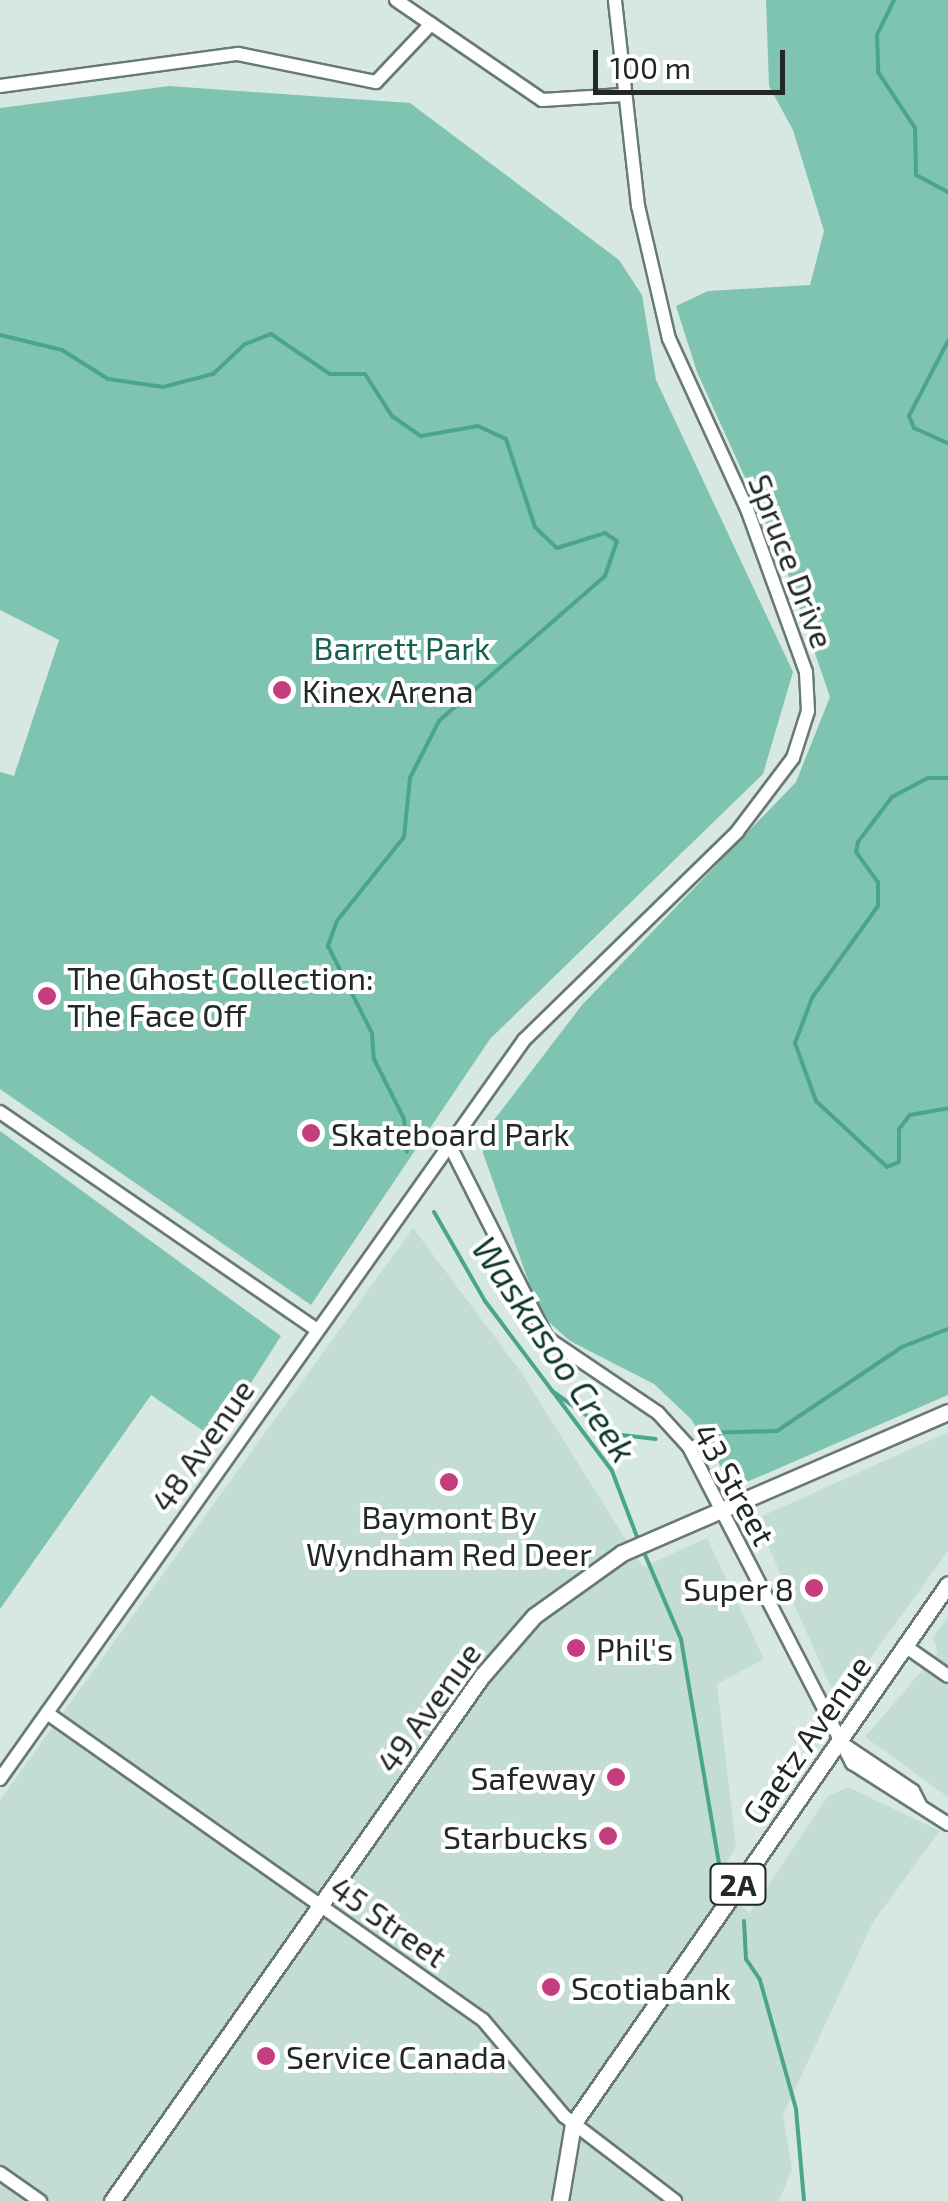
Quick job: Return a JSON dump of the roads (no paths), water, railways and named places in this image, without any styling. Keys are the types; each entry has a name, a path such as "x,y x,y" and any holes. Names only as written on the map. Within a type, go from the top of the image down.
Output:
{"main road":[{"name":"49 Avenue","path":"112,2201 499,1654 534,1616 622,1554 654,1538 944,1415"},
{"name":"Gaetz Avenue","path":"573,2124 948,1584"},
{"name":"2A","path":"560,2201 573,2124"}],"street":[{"path":"396,0 542,100 623,95"},
{"name":"Spruce Drive","path":"448,1142 558,1001 772,793 808,710 794,625 670,339 638,206 614,0"},
{"path":"0,86 238,54 376,82 431,24"},
{"path":"0,1112 317,1330"},
{"name":"48 Avenue","path":"0,1780 448,1142"},
{"name":"43 Street","path":"448,1142 547,1338 671,1426 722,1509 838,1741 862,1772 948,1824"},
{"path":"905,1646 948,1676"},
{"name":"45 Street","path":"46,1713 496,2031 573,2124 675,2201"},
{"path":"0,2172 40,2201"}],"waterway":[{"path":"894,0 877,35 878,72 915,128 916,175 948,192"},
{"name":"Waskasoo Creek","path":"0,335 62,350 108,379 163,387 213,374 245,344 271,334 330,374 365,374 392,416 421,436 478,426 506,439 535,527 557,548 605,533 617,541 605,576 439,721 410,778 404,837 337,921 328,946 372,1033 374,1059 404,1119 407,1152"},
{"path":"948,341 909,416 914,428 948,443"},
{"path":"948,778 928,778 892,797 858,842 856,852 878,882 878,906 812,998 795,1043 816,1101 887,1167 899,1162 899,1129 910,1115 948,1108"},
{"name":"Waskasoo Creek","path":"434,1212 485,1301 612,1471 639,1542"},
{"path":"704,1433 777,1431 902,1347 948,1329"},
{"path":"552,1391 613,1434 656,1439"},
{"path":"701,1428 712,1428"},
{"name":"Waskasoo Creek","path":"643,1550 681,1639 719,1864"},
{"name":"Waskasoo Creek","path":"744,1921 746,1959 760,1980 796,2109 804,2201"}],"place":[{"name":"Kinex Arena","path":"282,690"},
{"name":"The Ghost Collection: The Face Off","path":"47,996"},
{"name":"Skateboard Park","path":"311,1133"},
{"name":"Baymont By Wyndham Red Deer","path":"449,1482"},
{"name":"Super 8","path":"814,1588"},
{"name":"Phil's","path":"576,1648"},
{"name":"Safeway","path":"616,1777"},
{"name":"Starbucks","path":"608,1836"},
{"name":"Scotiabank","path":"551,1987"},
{"name":"Service Canada","path":"266,2056"}],"park label":[{"name":"Barrett Park","path":"402,647"}]}
